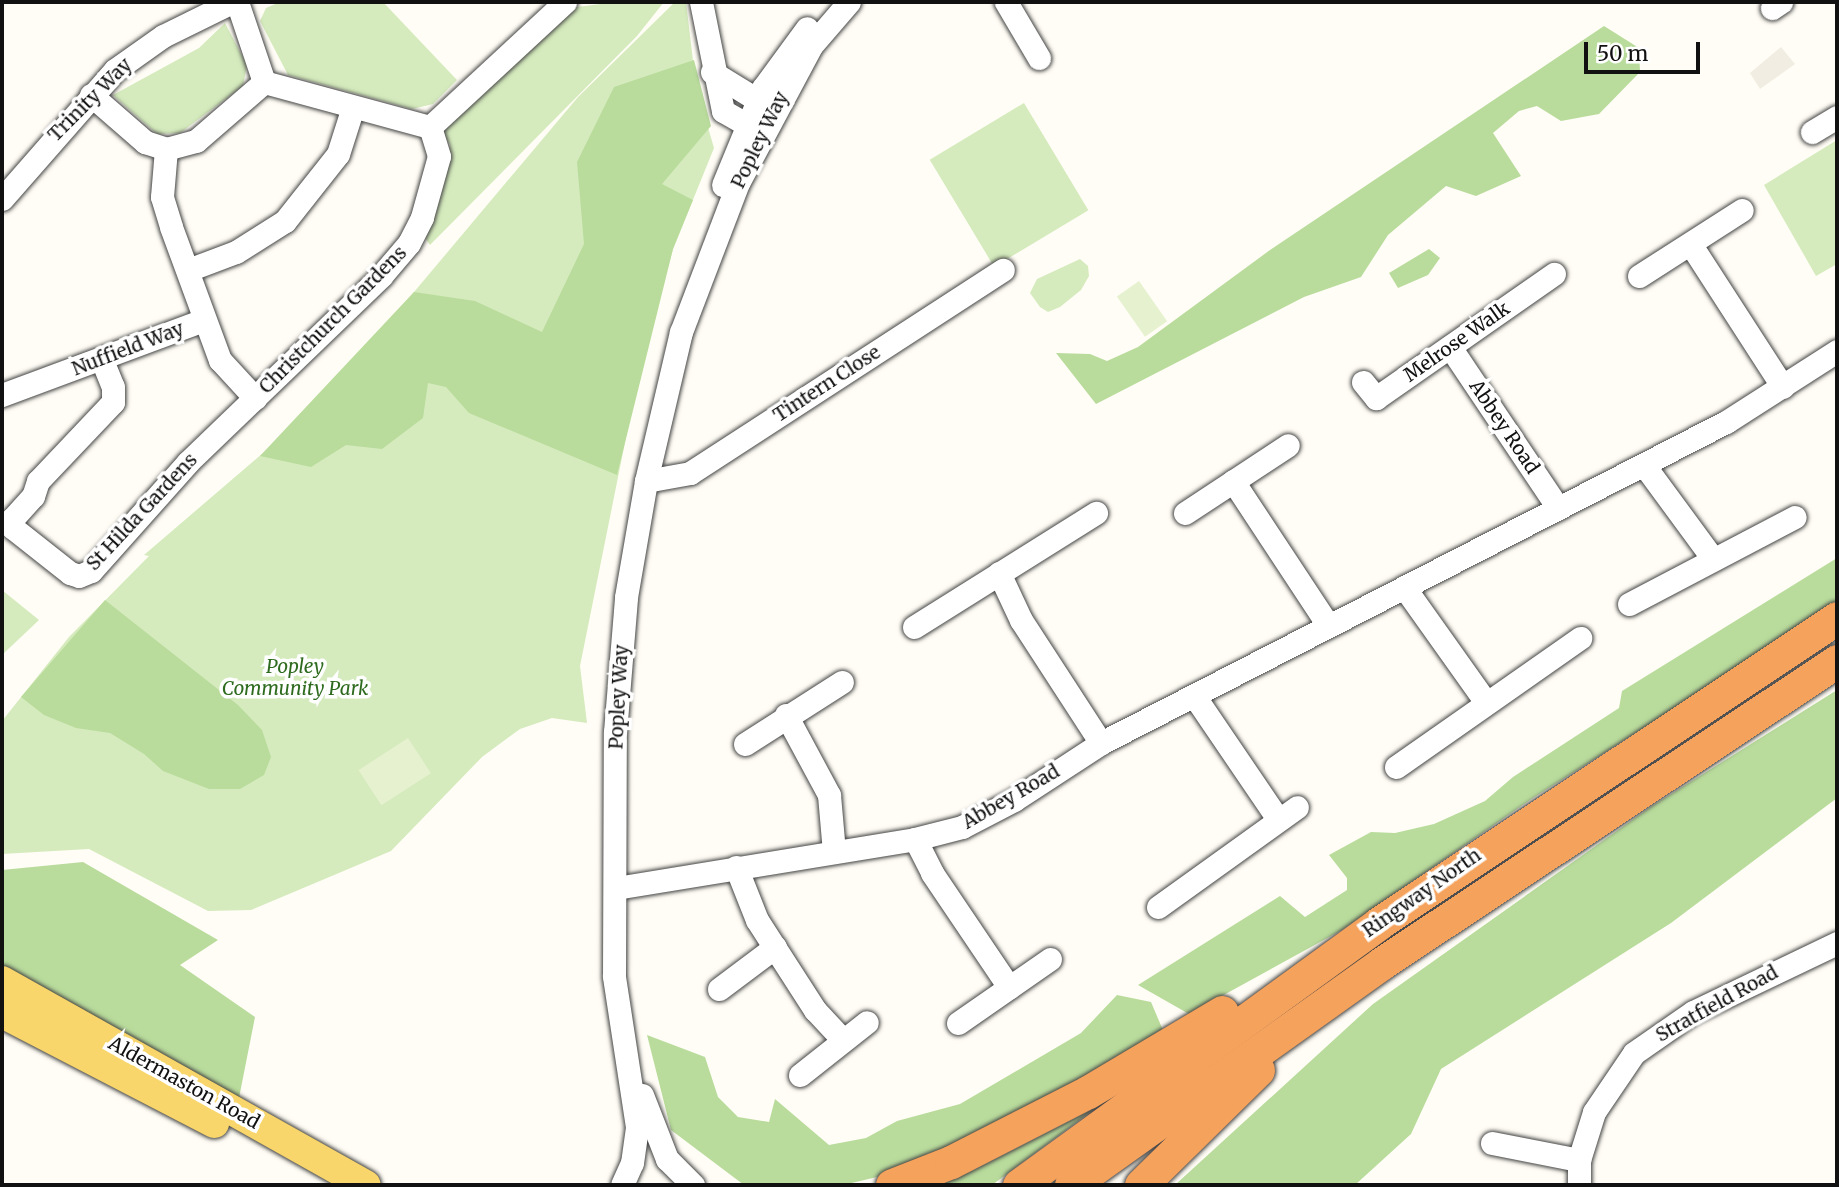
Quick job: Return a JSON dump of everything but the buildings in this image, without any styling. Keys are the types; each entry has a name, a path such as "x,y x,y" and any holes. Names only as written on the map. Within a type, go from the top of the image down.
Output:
{"highway":[{"name":"Ringway North","path":"1019,1185 1379,923 1837,618"},
{"name":"Ringway North","path":"1070,1185 1382,963 1837,661"},
{"path":"892,1185 951,1162 1088,1092 1379,923"},
{"path":"1141,1185 1257,1071 1382,963"}],"main road":[{"name":"Aldermaston Road","path":"2,981 366,1185"},
{"name":"Aldermaston Road","path":"2,1013 323,1185"}],"street":[{"path":"234,2 264,82"},
{"name":"Trinity Way","path":"2,198 115,70 163,36 234,2"},
{"path":"264,82 430,127 565,2"},
{"path":"701,2 712,72 723,111 755,129"},
{"name":"Popley Way","path":"622,1185 632,1163 637,1126 631,1066 614,976 617,888 616,702 625,597 646,481 681,332 765,105 771,74 831,2"},
{"name":"Popley Way","path":"765,105 849,2"},
{"path":"1006,2 1039,59"},
{"path":"712,72 765,105"},
{"path":"91,95 145,142 166,149 196,141 264,82"},
{"path":"188,271 236,252 285,221 338,154 354,107"},
{"path":"1812,132 1837,117"},
{"name":"Christchurch Gardens","path":"256,398 409,243 422,217 439,156 430,127"},
{"name":"Nuffield Way","path":"2,395 204,320 162,197 166,149"},
{"path":"1639,276 1742,210"},
{"path":"1691,245 1783,387"},
{"name":"Tintern Close","path":"646,481 690,473 1003,270"},
{"name":"Melrose Walk","path":"1363,382 1376,398 1554,274"},
{"path":"204,320 220,360 256,398"},
{"name":"Abbey Road","path":"1450,347 1558,508"},
{"name":"Abbey Road","path":"617,888 915,839 986,815 1101,743 1644,465 1783,387 1837,351"},
{"name":"St Hilda Gardens","path":"102,360 113,387 113,402 38,481 33,496 12,519 13,528 69,573 79,576 91,571 188,462 256,398"},
{"path":"1185,513 1288,445"},
{"path":"1644,465 1713,559"},
{"path":"1233,481 1328,625"},
{"path":"912,625 1096,513"},
{"path":"1635,595 1795,517"},
{"path":"999,573 1021,620 1101,743"},
{"path":"1404,587 1485,701"},
{"path":"1396,767 1485,701 1580,638"},
{"path":"745,744 786,715 842,682"},
{"path":"1158,907 1288,813 1195,697"},
{"path":"786,715 829,795 834,852"},
{"path":"915,839 932,873 1009,987"},
{"path":"736,867 757,920 815,1010 842,1038"},
{"name":"Stratfield Road","path":"1579,1185 1579,1160 1594,1112 1634,1053 1693,1012 1837,943"},
{"path":"719,989 775,947"},
{"path":"958,1024 1049,959"},
{"path":"800,1075 842,1038 867,1023"},
{"name":"Popley Way","path":"631,1066 667,1158 693,1185"},
{"path":"1492,1144 1579,1160"}],"green space":[{"path":"280,2 383,2 457,80 433,104 412,109 288,75 260,21 266,8"},
{"path":"616,2 664,2 637,36 430,245 423,235 443,181 450,145 440,128 569,8"},
{"name":"Popley Community Park","path":"675,2 686,2 696,86 714,148 673,249 639,373 580,666 587,723 552,718 520,729 482,757 391,851 251,910 208,911 89,849 2,854 2,721 69,637 149,556 144,555 319,405 578,97"},
{"path":"225,23 247,65 243,86 180,133 157,134 113,95 199,48"},
{"path":"1604,26 1639,48 1640,72 1599,114 1561,121 1537,106 1519,111 1493,133 1521,176 1476,196 1446,186 1388,235 1361,277 1304,297 1096,404 1056,353 1090,354 1107,361 1138,347 1270,250"},
{"path":"694,60 711,126 662,184 693,200 673,249 617,475 469,413 446,387 428,383 423,418 382,449 346,445 311,467 260,456 414,292 475,301 542,332 584,244 577,162 614,87"},
{"path":"1024,103 1088,210 994,267 930,160"},
{"path":"1837,140 1837,264 1816,276 1764,185"},
{"path":"1429,249 1440,258 1428,275 1398,288 1389,273"},
{"path":"1080,259 1088,266 1089,276 1081,290 1060,307 1048,312 1040,307 1030,293 1037,279"},
{"path":"1139,281 1167,321 1145,337 1117,296"},
{"path":"1837,558 1837,605 1533,798 1342,930 1189,1014 1138,985 1280,896 1305,917 1347,890 1347,878 1329,855 1371,832 1395,833 1434,824 1485,801 1513,777 1619,708 1622,691"},
{"path":"2,590 39,620 2,655"},
{"path":"105,600 238,705 262,730 271,757 264,775 240,789 209,789 163,771 144,754 110,733 76,728 44,715 21,697"},
{"path":"1837,690 1837,798 1671,923 1441,1069 1411,1134 1355,1185 1175,1185 1373,1004 1652,806"},
{"path":"408,738 431,773 381,805 359,770"},
{"path":"83,862 218,940 180,965 255,1017 238,1103 2,972 2,870"},
{"path":"1117,995 1151,1002 1165,1035 907,1170 843,1185 744,1185 671,1130 647,1035 705,1057 718,1097 738,1117 769,1122 775,1099 829,1145 866,1138 897,1121 960,1104 1081,1033"},
{"path":"1097,1107 992,1185 937,1185 972,1171"}],"shaded area":[{"path":"1781,47 1795,64 1760,89 1750,73"}]}
